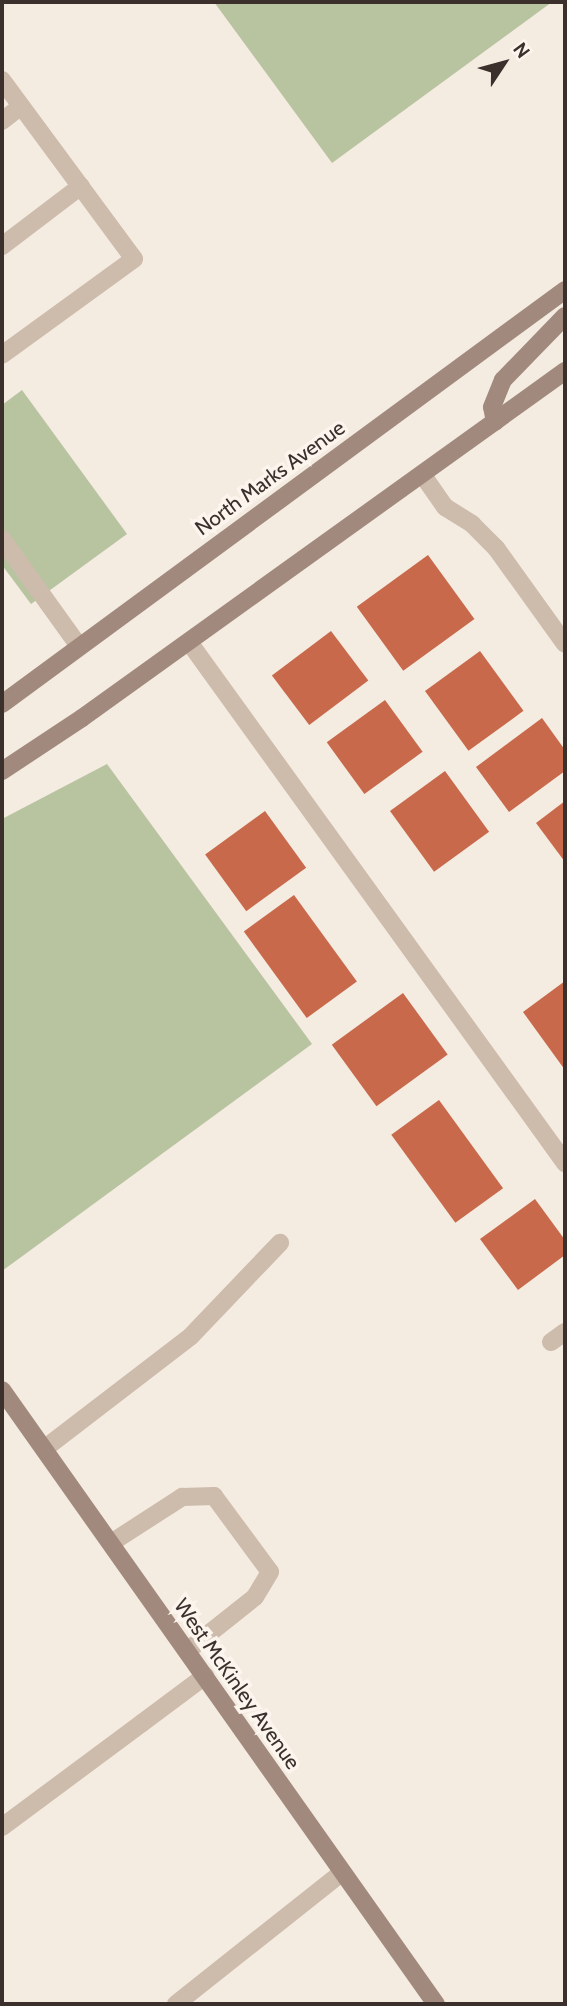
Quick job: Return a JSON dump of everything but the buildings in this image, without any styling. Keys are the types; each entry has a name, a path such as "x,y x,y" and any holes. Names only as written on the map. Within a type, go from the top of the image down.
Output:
{"main road":[{"name":"North Marks Avenue","path":"2,704 565,290"},
{"path":"495,422 492,407 503,380 565,316"},
{"path":"2,771 189,642 565,371"},
{"name":"West McKinley Avenue","path":"2,1390 436,2004"}],"street":[{"path":"2,80 134,259 2,355"},
{"path":"2,121 21,106"},
{"path":"2,246 81,187"},
{"path":"422,474 445,508 472,524 495,548 565,645"},
{"path":"2,538 79,646"},
{"path":"189,642 565,1163"},
{"path":"44,1449 191,1336 280,1243"},
{"path":"111,1543 183,1497 214,1496 270,1572 255,1597 187,1651"},
{"path":"2,1827 205,1676"},
{"path":"176,2004 341,1873"}],"green space":[{"path":"214,2 552,2 332,163"},
{"path":"22,390 127,534 31,604 2,565 2,405"},
{"path":"107,764 312,1044 2,1271 2,819"}]}
